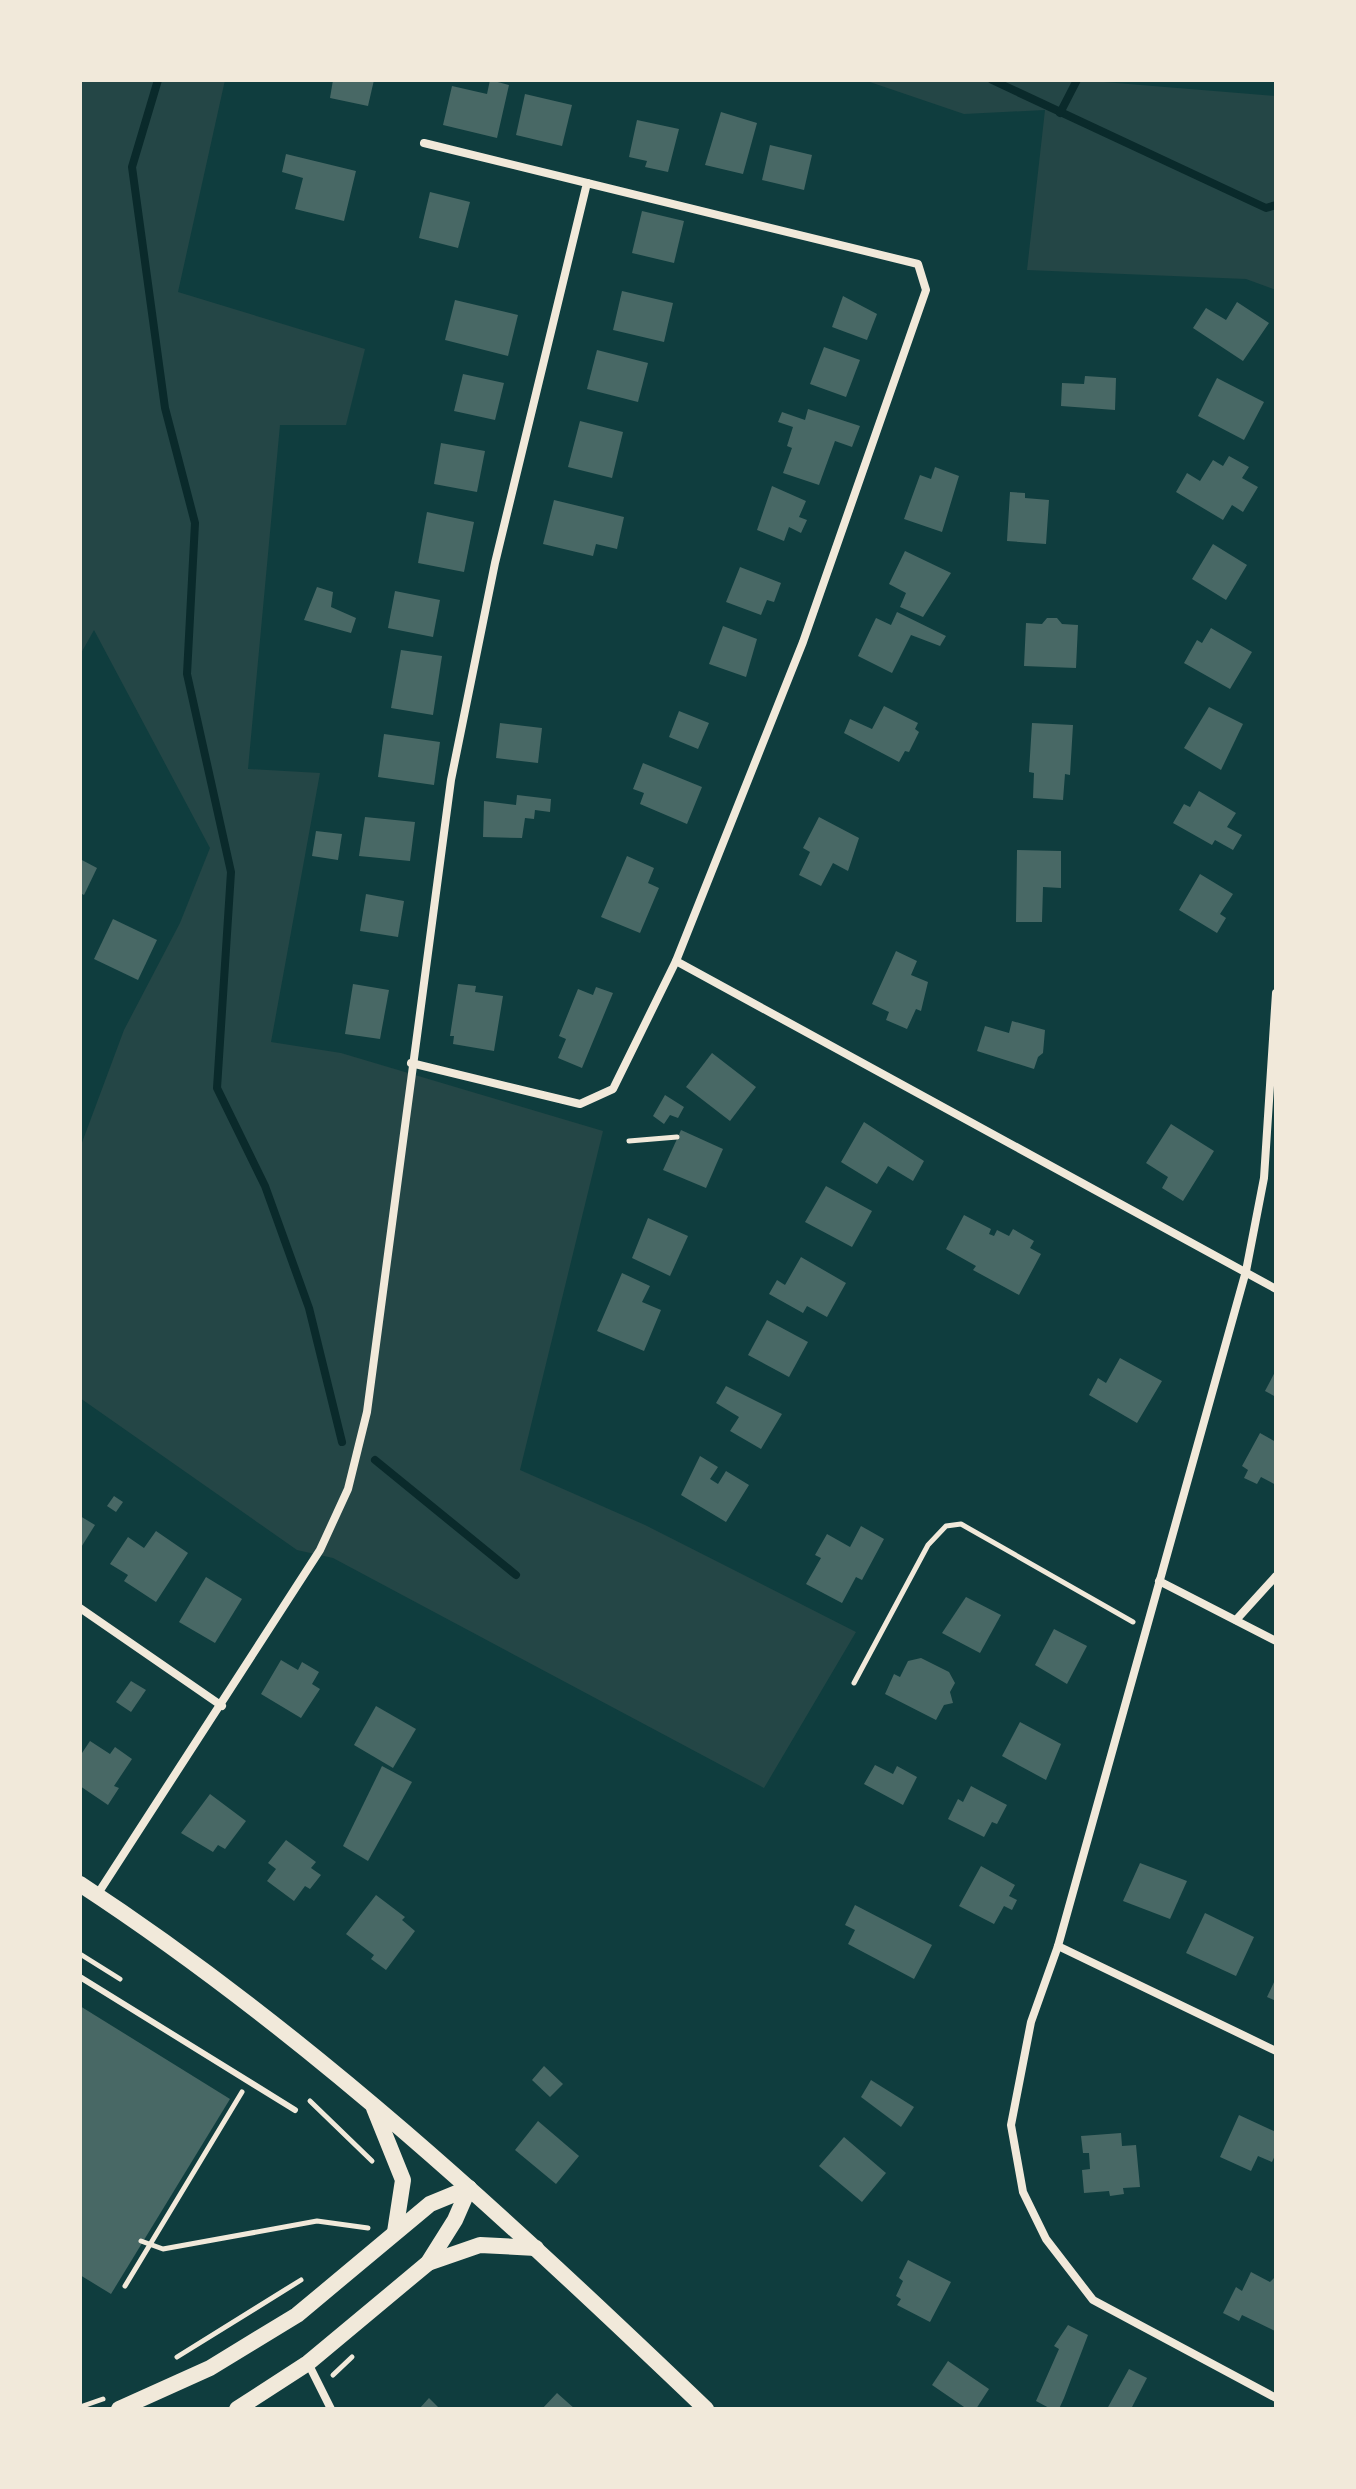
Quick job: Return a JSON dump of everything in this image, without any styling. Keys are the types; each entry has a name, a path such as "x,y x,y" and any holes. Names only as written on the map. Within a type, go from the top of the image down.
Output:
{"main road":[{"path":"80,1884 307,2048 370,2099 536,2248 706,2409"},
{"path":"370,2099 403,2180 395,2232"},
{"path":"116,2402 210,2368 297,2315 430,2204 469,2188"},
{"path":"237,2409 308,2363 428,2263 455,2220 469,2188"},
{"path":"428,2263 480,2245 536,2248"}],"street":[{"path":"411,1063 580,1104 613,1089 676,961 803,642 926,290 918,264 424,143"},
{"path":"97,1895 320,1550 348,1489 367,1412 451,780 495,563 587,183"},
{"path":"676,961 1276,1289"},
{"path":"1276,993 1264,1178 1246,1271 1144,1628 1058,1946 1031,2022 1011,2125 1023,2192 1046,2239 1093,2300 1276,2398"},
{"path":"1236,1620 1276,1576"},
{"path":"1159,1581 1276,1641"},
{"path":"80,1608 222,1706"},
{"path":"1058,1946 1276,2051"},
{"path":"308,2363 331,2409"}],"lane":[{"path":"80,1977 295,2110"}],"path":[{"path":"629,1141 677,1137"},
{"path":"854,1683 928,1545 946,1526 961,1524 1144,1628"},
{"path":"125,2286 239,2097"},
{"path":"141,2241 163,2249 317,2221 368,2228"},
{"path":"358,2237 373,2222"},
{"path":"173,2359 306,2278"},
{"path":"80,2407 116,2402"}],"shaded area":[{"path":"80,80 225,80 178,292 365,349 346,425 280,425 248,769 320,773 271,1042 341,1053 603,1131 520,1470 645,1525 856,1632 764,1788 333,1558 297,1550 80,1398 80,1148 124,1030 180,923 210,848 94,630 80,655"},
{"path":"864,80 1080,80 1276,96 1276,290 1246,279 1027,270 1045,110 964,114"}],"building":[{"path":"333,80 374,80 368,106 330,98"},
{"path":"490,80 509,85 497,138 443,125 452,86 487,94"},
{"path":"525,94 572,105 562,146 516,135"},
{"path":"721,112 757,123 743,174 705,165"},
{"path":"637,120 679,129 668,172 645,167 647,161 629,157"},
{"path":"770,145 812,155 804,190 762,180"},
{"path":"286,154 356,171 344,221 295,209 303,178 282,172"},
{"path":"430,192 470,202 458,248 419,238"},
{"path":"642,211 684,221 674,263 632,253"},
{"path":"622,291 673,303 664,342 613,330"},
{"path":"843,296 877,314 867,340 832,327"},
{"path":"455,300 518,315 508,356 445,340"},
{"path":"1237,302 1269,323 1243,361 1193,328 1206,308 1226,320"},
{"path":"824,347 860,360 846,397 810,384"},
{"path":"597,350 648,363 638,402 587,389"},
{"path":"463,374 504,383 495,420 454,411"},
{"path":"1085,376 1116,378 1115,410 1061,406 1062,383 1084,384"},
{"path":"1217,378 1264,402 1244,440 1198,416"},
{"path":"808,409 860,426 852,447 835,441 819,485 783,473 792,448 787,446 793,427 778,422 782,412 805,420"},
{"path":"580,421 623,432 612,478 568,467"},
{"path":"441,443 485,451 477,492 434,484"},
{"path":"1229,456 1249,467 1242,478 1258,487 1243,512 1232,505 1223,520 1176,492 1187,473 1200,481 1213,460 1223,466"},
{"path":"935,467 959,476 942,532 904,519 920,475 931,479"},
{"path":"772,486 806,501 799,517 807,520 801,533 789,527 784,541 757,530"},
{"path":"1010,492 1025,493 1025,498 1049,500 1046,544 1007,541"},
{"path":"554,500 624,517 617,549 596,544 593,556 543,544"},
{"path":"427,512 474,522 464,572 418,563"},
{"path":"1213,544 1247,565 1226,600 1192,579"},
{"path":"905,551 951,573 923,617 900,607 906,593 889,584"},
{"path":"740,567 781,583 774,602 767,600 761,615 726,602"},
{"path":"317,587 333,592 331,607 356,618 351,633 304,620"},
{"path":"395,591 440,600 433,637 388,628"},
{"path":"897,612 946,636 940,646 911,635 892,673 858,656 876,618 891,625"},
{"path":"1047,618 1057,618 1062,624 1078,625 1076,668 1024,666 1026,623 1042,624"},
{"path":"723,626 757,639 746,677 709,664"},
{"path":"1211,628 1252,652 1230,689 1184,663 1197,640 1202,643"},
{"path":"401,650 442,656 433,715 391,708"},
{"path":"884,706 918,723 915,729 919,732 909,752 905,751 899,762 844,733 850,719 872,729"},
{"path":"1209,707 1243,724 1221,770 1184,748"},
{"path":"679,711 709,723 698,749 669,737"},
{"path":"500,723 542,728 538,763 496,758"},
{"path":"1032,723 1073,725 1070,775 1065,774 1063,800 1033,798 1034,773 1029,772"},
{"path":"384,734 440,742 434,785 378,777"},
{"path":"643,763 702,787 687,824 640,804 644,793 633,789"},
{"path":"1199,791 1236,813 1227,827 1242,835 1233,850 1215,840 1212,845 1173,823 1184,804 1190,807"},
{"path":"517,795 551,799 550,812 535,810 534,819 525,818 522,838 483,837 484,801 516,805"},
{"path":"365,817 415,822 410,861 359,856"},
{"path":"819,817 859,838 848,871 833,863 821,886 799,875 810,852 803,848"},
{"path":"316,831 342,834 338,860 312,856"},
{"path":"1017,850 1061,851 1061,888 1043,887 1042,922 1016,922"},
{"path":"627,856 654,868 648,883 659,888 640,933 601,917"},
{"path":"80,859 97,868 84,895 80,893"},
{"path":"1200,874 1233,894 1220,914 1226,918 1217,933 1179,910"},
{"path":"366,894 404,901 398,937 360,931"},
{"path":"113,919 157,940 138,980 94,959"},
{"path":"896,951 917,961 911,975 928,982 921,1011 916,1009 907,1029 886,1020 889,1012 872,1004"},
{"path":"353,984 389,990 380,1039 345,1034"},
{"path":"458,984 476,986 475,992 503,996 494,1051 453,1044 454,1036 450,1036"},
{"path":"596,987 613,993 582,1068 558,1058 566,1039 559,1036 578,989 593,995"},
{"path":"1012,1021 1045,1030 1043,1053 1034,1069 977,1051 985,1026 1009,1033"},
{"path":"712,1053 756,1087 730,1121 686,1087"},
{"path":"665,1095 684,1107 678,1118 670,1115 664,1124 653,1116"},
{"path":"864,1122 924,1161 913,1181 888,1166 877,1184 841,1162"},
{"path":"1171,1124 1214,1151 1183,1201 1162,1188 1168,1177 1146,1163"},
{"path":"681,1130 723,1149 706,1188 663,1170"},
{"path":"826,1186 872,1211 852,1247 805,1222"},
{"path":"964,1215 991,1229 989,1234 994,1236 997,1230 1009,1236 1013,1229 1034,1241 1030,1248 1041,1254 1019,1295 973,1270 976,1266 946,1249"},
{"path":"648,1218 688,1236 670,1276 632,1258"},
{"path":"801,1257 846,1283 827,1317 807,1306 803,1313 769,1294 777,1280 785,1285"},
{"path":"622,1273 650,1286 642,1302 661,1310 644,1351 597,1331"},
{"path":"767,1320 808,1342 789,1377 748,1355"},
{"path":"1120,1358 1162,1381 1137,1423 1089,1395 1098,1378 1106,1383"},
{"path":"1276,1370 1276,1397 1265,1391"},
{"path":"726,1386 782,1414 761,1449 730,1431 739,1417 716,1403"},
{"path":"1260,1433 1276,1442 1276,1485 1261,1477 1257,1484 1244,1478 1248,1470 1242,1466"},
{"path":"700,1456 718,1467 710,1479 718,1484 726,1471 749,1485 726,1522 681,1495"},
{"path":"114,1496 123,1502 116,1512 107,1506"},
{"path":"80,1516 95,1525 80,1549"},
{"path":"861,1526 884,1539 862,1580 856,1577 842,1603 806,1584 821,1558 815,1555 827,1534 850,1547"},
{"path":"156,1531 188,1553 156,1602 124,1581 128,1575 110,1564 128,1537 144,1548"},
{"path":"206,1577 242,1599 215,1643 179,1622"},
{"path":"966,1597 1001,1615 980,1653 942,1633"},
{"path":"1054,1629 1087,1646 1067,1684 1035,1665"},
{"path":"921,1658 949,1672 955,1683 950,1692 953,1703 944,1705 936,1720 885,1694 894,1674 900,1677 908,1661"},
{"path":"281,1660 298,1670 302,1662 319,1672 312,1684 320,1689 301,1718 261,1694"},
{"path":"131,1681 146,1690 131,1712 116,1702"},
{"path":"376,1706 416,1729 393,1768 354,1745"},
{"path":"1020,1722 1061,1744 1046,1780 1002,1756"},
{"path":"90,1741 110,1754 115,1747 132,1759 114,1786 119,1788 108,1805 80,1786 80,1756"},
{"path":"875,1765 893,1774 897,1766 917,1777 903,1805 864,1784"},
{"path":"382,1766 412,1782 368,1861 343,1846"},
{"path":"971,1786 1007,1805 997,1824 992,1822 984,1837 948,1819 958,1799 963,1802"},
{"path":"210,1794 246,1821 225,1849 218,1845 213,1852 181,1833"},
{"path":"286,1840 316,1862 311,1868 321,1875 310,1889 305,1886 294,1901 267,1881 276,1869 268,1863"},
{"path":"1140,1863 1187,1881 1170,1919 1123,1901"},
{"path":"981,1866 1015,1885 1009,1896 1017,1900 1012,1910 1004,1906 994,1924 959,1906"},
{"path":"376,1895 405,1917 402,1920 415,1931 386,1970 371,1959 374,1955 346,1934"},
{"path":"855,1905 932,1945 914,1979 848,1944 855,1930 845,1925"},
{"path":"1205,1913 1254,1937 1236,1976 1186,1953"},
{"path":"1276,1978 1276,2001 1267,1997"},
{"path":"80,2006 230,2099 111,2294 80,2275"},
{"path":"544,2066 563,2084 550,2097 532,2080"},
{"path":"871,2080 914,2107 901,2127 861,2097"},
{"path":"1239,2115 1276,2132 1276,2153 1272,2162 1258,2156 1251,2171 1220,2157"},
{"path":"538,2121 579,2156 556,2184 515,2150"},
{"path":"1121,2133 1122,2146 1136,2145 1140,2187 1123,2188 1124,2194 1110,2196 1109,2191 1084,2193 1082,2170 1090,2169 1089,2153 1083,2153 1081,2136"},
{"path":"844,2137 886,2173 862,2202 819,2166"},
{"path":"908,2260 951,2282 930,2322 897,2305 901,2299 896,2296 903,2281 899,2278"},
{"path":"1251,2272 1270,2282 1276,2276 1275,2331 1242,2315 1239,2321 1223,2313 1236,2287 1242,2291"},
{"path":"1068,2325 1088,2335 1059,2409 1051,2409 1036,2401 1059,2349 1054,2346"},
{"path":"948,2361 989,2389 976,2409 967,2409 932,2385"},
{"path":"1129,2369 1147,2378 1131,2409 1107,2409"},
{"path":"557,2393 575,2409 542,2409"},
{"path":"429,2398 440,2409 419,2409"}],"waterway":[{"path":"158,80 132,167 165,408 195,523 187,674 231,872 217,1088 265,1186 309,1308 342,1442"},
{"path":"992,80 1266,208 1276,205"},
{"path":"1060,113 1077,80"},
{"path":"375,1460 516,1575"}]}
